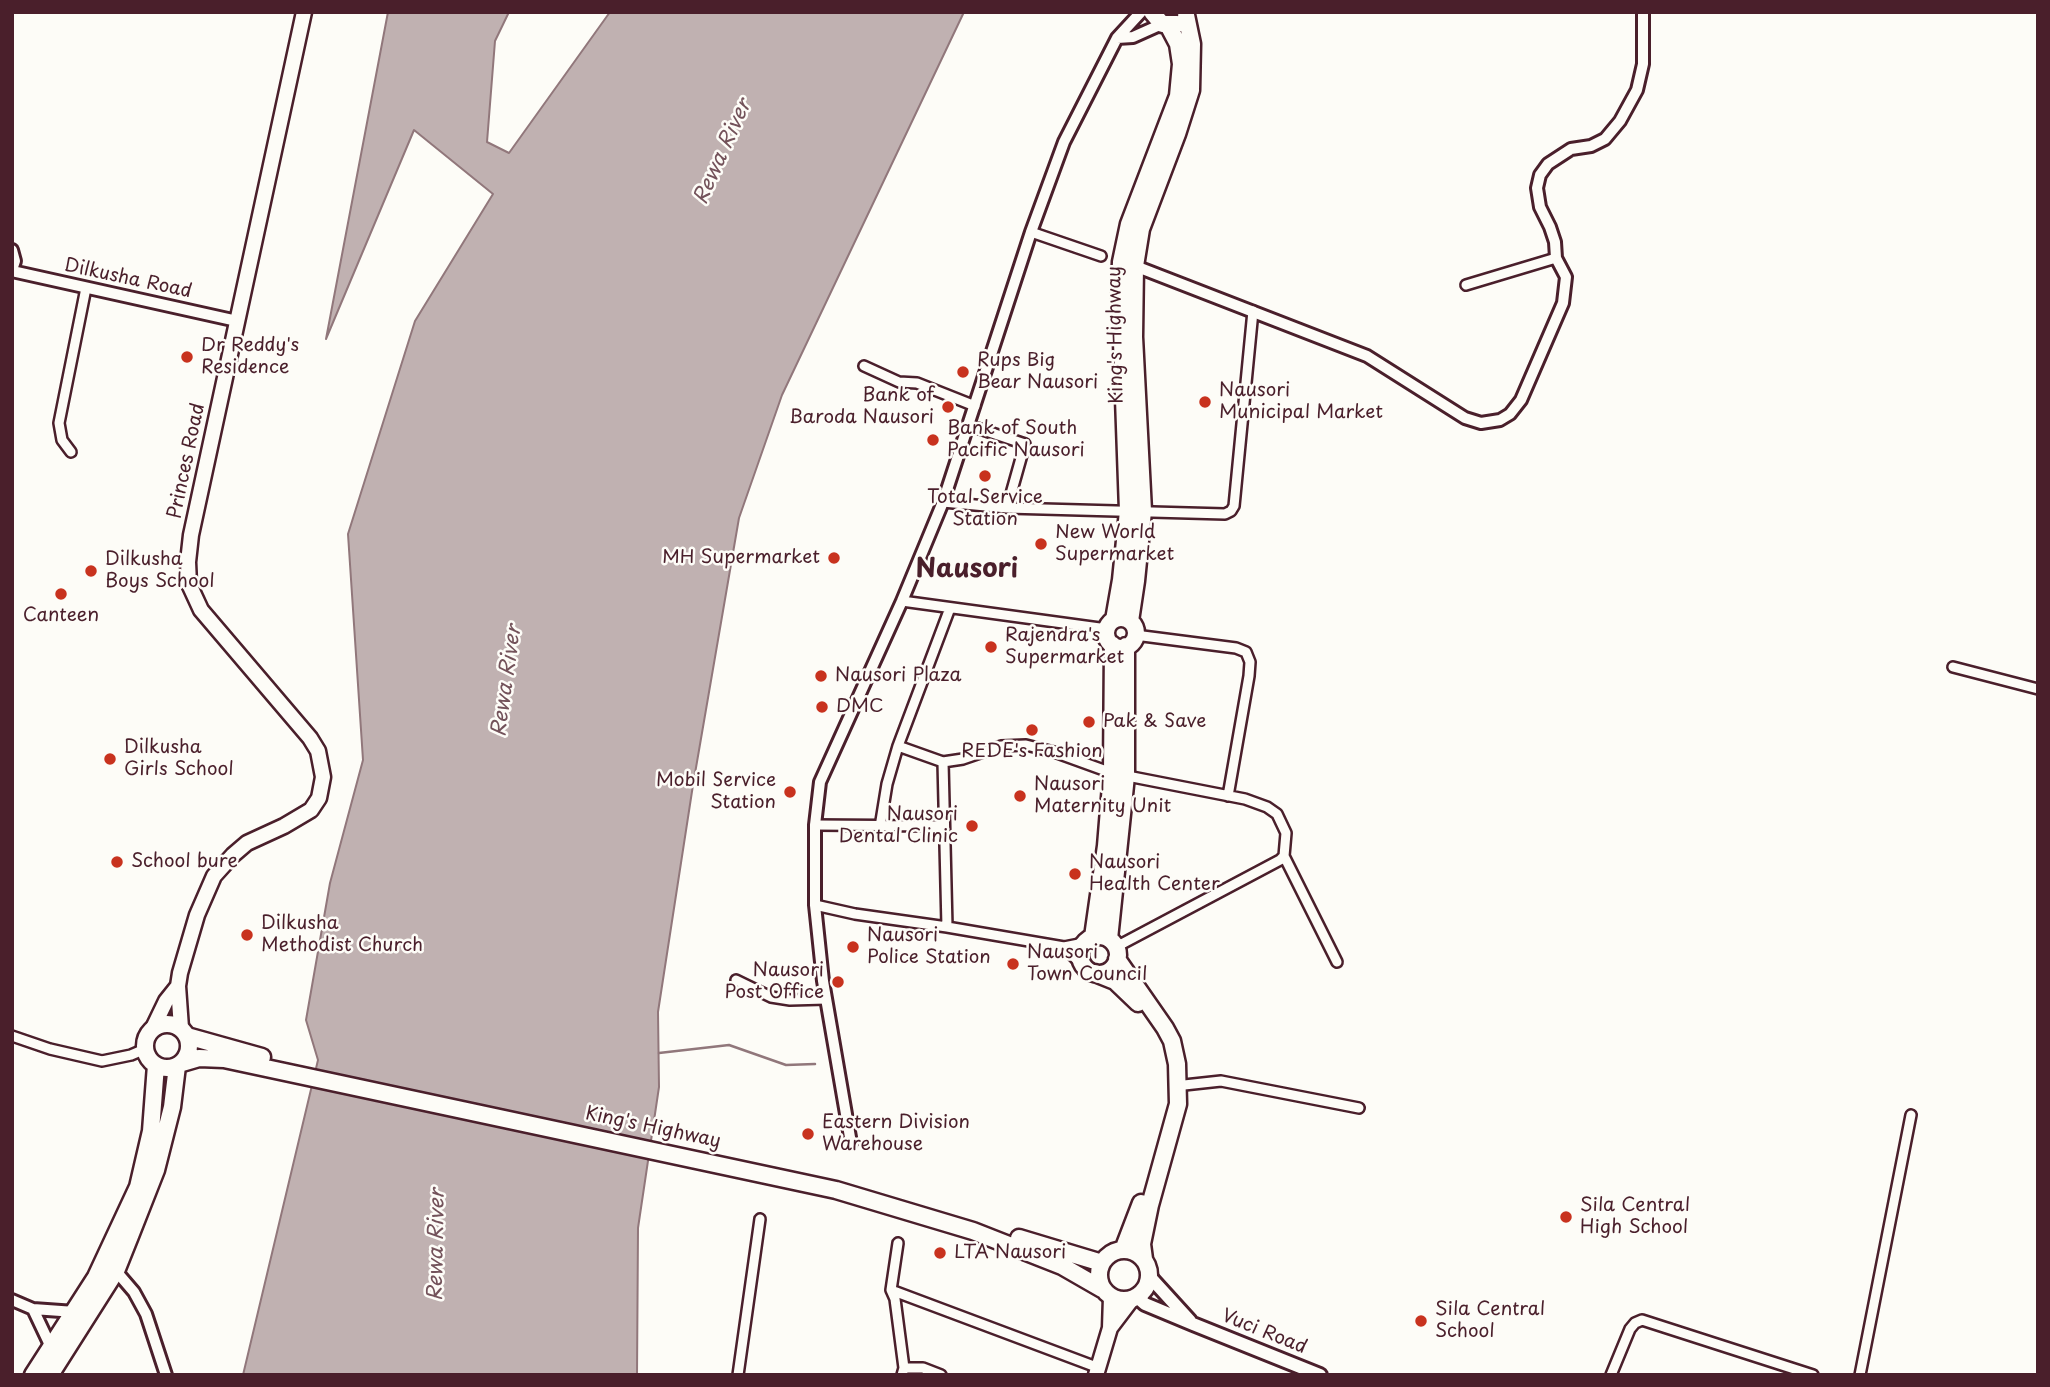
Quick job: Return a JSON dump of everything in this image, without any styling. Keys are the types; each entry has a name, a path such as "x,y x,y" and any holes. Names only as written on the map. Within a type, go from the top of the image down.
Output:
{"highway":[{"path":"1161,21 1179,23 1187,14"},
{"name":"King's Highway","path":"1089,970 1080,954 1104,945 1106,846 1119,774 1123,568 1135,511 1135,266 1141,229 1191,90 1192,44 1187,14"},
{"name":"King's Highway","path":"1135,511 1119,286 1129,224 1178,96 1180,52 1161,21"},
{"path":"1089,970 1109,971 1104,945"},
{"path":"1104,945 1157,1016 1172,1041 1177,1064 1164,1127 1134,1224 1123,1250"},
{"path":"1089,970 1115,981 1138,1004 1163,1047 1178,1104 1142,1244 1150,1277 1146,1289 1135,1298 1121,1301 1107,1293 1099,1271 1111,1253 1123,1250 1135,1252 1144,1259"},
{"path":"172,1024 184,1032 190,1046 188,1055 179,1064 166,1068 156,1065 147,1055 146,1037 153,1028 172,1024"},
{"name":"King's Highway","path":"184,1032 302,1072"},
{"name":"King's Highway","path":"179,1064 200,1058 224,1059 302,1072 852,1185 1065,1254 1102,1263"},
{"path":"50,1375 116,1271 156,1170 172,1107 179,1064"},
{"path":"33,1375 96,1278 138,1187 152,1131 156,1065"},
{"name":"King's Highway","path":"701,1154 961,1227 1062,1266 1107,1293"}],"main road":[{"name":"Princes Road","path":"184,1032 178,986 197,915 218,870 247,843 311,810 317,803 323,777 320,757 314,744 201,610 189,584 190,543 303,12"},
{"name":"Princes Road","path":"153,1028 166,1001 178,986"},
{"name":"Vuci Road","path":"1150,1277 1193,1324"},
{"path":"1098,1371 1110,1328 1107,1293"},
{"path":"1110,1328 1135,1298"},
{"name":"Vuci Road","path":"1135,1298 1320,1375"}],"street":[{"path":"851,1143 826,999 815,905 815,825 820,782 902,601 943,502 1031,232 1065,142 1116,38 1141,12"},
{"path":"1135,266 1367,356 1458,414 1481,423 1500,420 1510,414 1521,400 1563,303 1566,277 1556,258 1553,234 1540,207 1537,188 1540,175 1548,164 1571,149 1591,146 1605,139 1620,121 1637,90 1643,64 1643,12"},
{"path":"1116,38 1133,37 1161,21"},
{"path":"1031,232 1101,256"},
{"path":"12,250 15,261 12,271"},
{"path":"1466,285 1556,258"},
{"name":"Dilkusha Road","path":"12,271 237,321"},
{"path":"71,452 62,440 59,423 86,288"},
{"path":"943,502 1007,508 1226,514 1234,506 1252,311"},
{"path":"864,366 899,382 917,383 975,406"},
{"path":"968,425 1025,444 1007,508"},
{"path":"902,601 1236,648 1246,652 1250,662 1249,676 1228,796"},
{"path":"880,827 887,784 898,746 950,608"},
{"path":"1953,667 2038,689"},
{"path":"898,746 943,762 963,759 1001,746 1026,745 1119,774 1228,796 1267,807 1283,822 1286,833 1284,856 1337,962"},
{"path":"943,762 947,927"},
{"path":"815,825 944,826"},
{"path":"815,905 855,914 1064,947 1104,945 1284,856"},
{"path":"1064,947 1089,970"},
{"path":"736,980 771,997 790,1000 826,999"},
{"path":"12,1036 50,1049 102,1060 131,1055 145,1049"},
{"path":"1174,1086 1221,1081 1359,1108"},
{"path":"1860,1375 1911,1115"},
{"path":"738,1375 760,1219"},
{"path":"898,1243 891,1290 895,1299 903,1371 923,1368 940,1375"},
{"path":"116,1271 134,1292 146,1314 166,1375"},
{"path":"891,1290 1098,1371"},
{"path":"12,1300 33,1309 75,1312"},
{"path":"33,1309 51,1347"},
{"path":"1611,1375 1630,1329 1642,1320 1813,1375"}],"water":[{"name":"Rewa River","path":"388,12 509,12 495,41 487,142 509,153 610,12 964,12 782,395 739,518 693,785 658,1012 659,1087 638,1228 637,1375 243,1375 318,1060 306,1020 330,883 363,760 348,534 415,321 493,194 414,130 326,339"}],"waterway":[{"path":"659,1053 729,1045 786,1065 815,1064"}],"place":[{"name":"Dr Reddy's Residence","path":"187,357"},
{"name":"Rups Big Bear Nausori","path":"963,372"},
{"name":"Nausori Municipal Market","path":"1205,402"},
{"name":"Bank of Baroda Nausori","path":"948,407"},
{"name":"Bank of South Pacific Nausori","path":"933,440"},
{"name":"Total Service Station","path":"985,476"},
{"name":"New World Supermarket","path":"1041,544"},
{"name":"MH Supermarket","path":"834,558"},
{"name":"Dilkusha Boys School","path":"91,571"},
{"name":"Canteen","path":"61,594"},
{"name":"Rajendra's Supermarket","path":"991,647"},
{"name":"Nausori Plaza","path":"821,676"},
{"name":"DMC","path":"822,707"},
{"name":"Pak & Save","path":"1089,722"},
{"name":"REDE's Fashion","path":"1032,730"},
{"name":"Dilkusha Girls School","path":"110,759"},
{"name":"Mobil Service Station","path":"790,792"},
{"name":"Nausori Maternity Unit","path":"1020,796"},
{"name":"Nausori Dental Clinic","path":"972,826"},
{"name":"School bure","path":"117,862"},
{"name":"Nausori Health Center","path":"1075,874"},
{"name":"Dilkusha Methodist Church","path":"247,935"},
{"name":"Nausori Police Station","path":"853,947"},
{"name":"Nausori Town Council","path":"1013,964"},
{"name":"Nausori Post Office","path":"838,982"},
{"name":"Eastern Division Warehouse","path":"808,1134"},
{"name":"Sila Central High School","path":"1566,1217"},
{"name":"LTA Nausori","path":"940,1253"},
{"name":"Sila Central School","path":"1421,1321"}],"district":[{"name":"Nausori","path":"967,570"}]}
